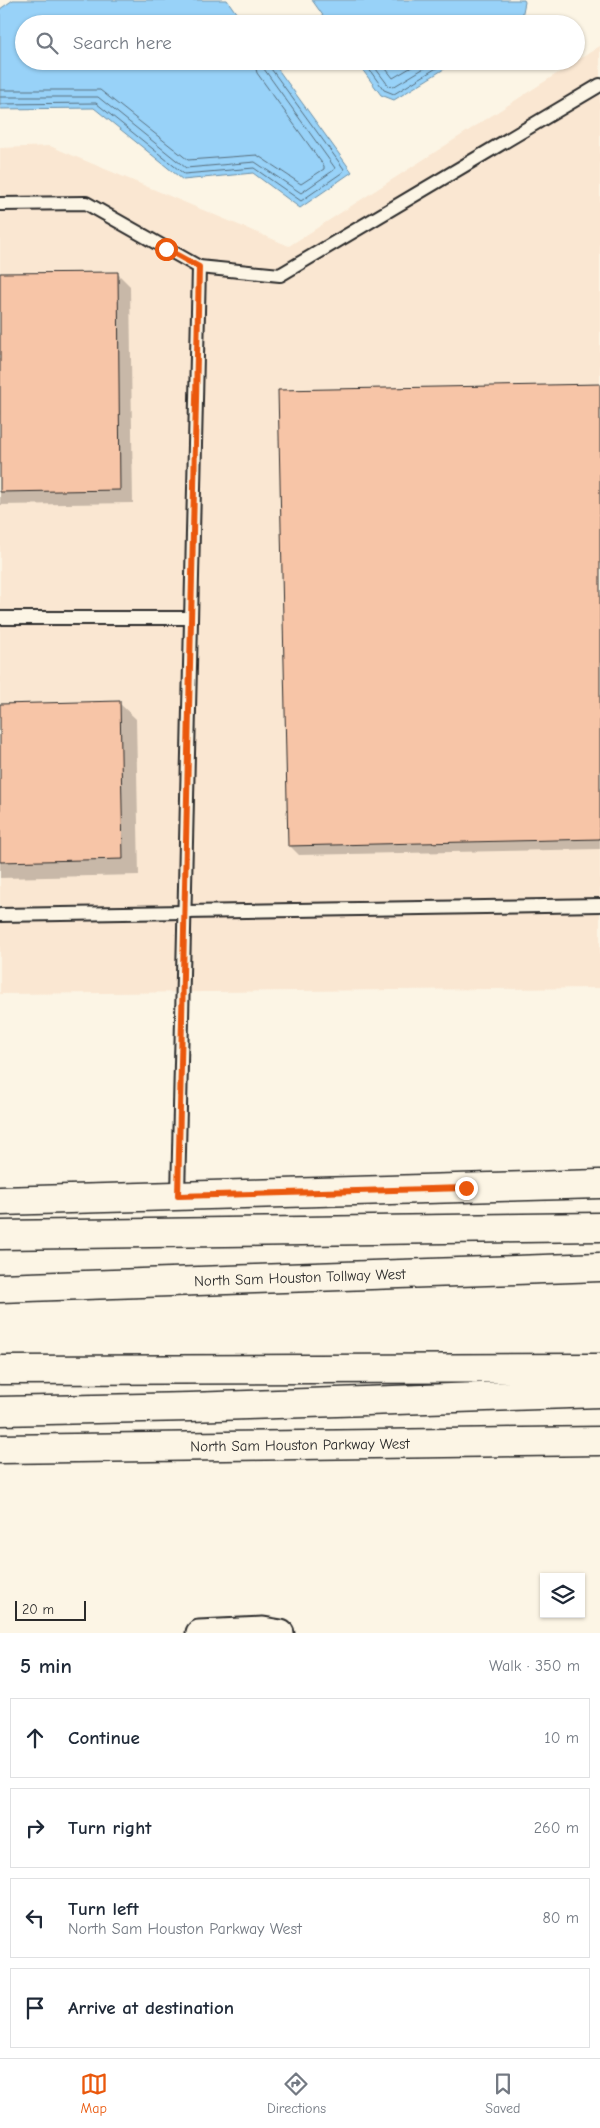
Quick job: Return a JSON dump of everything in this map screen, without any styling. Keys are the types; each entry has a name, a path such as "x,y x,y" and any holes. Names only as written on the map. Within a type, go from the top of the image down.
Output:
{"main road":[{"path":"0,1201 600,1184"},
{"path":"0,1235 600,1227"},
{"name":"North Sam Houston Tollway West","path":"0,1288 600,1267"},
{"path":"0,1370 600,1368"},
{"path":"0,1411 200,1407 600,1394"},
{"name":"North Sam Houston Parkway West","path":"0,1449 600,1441"}],"street":[{"path":"199,1633 263,1630 280,1633"}],"lane":[{"path":"0,204 86,203 199,267 280,275 600,86"},
{"path":"178,1196 199,267"},
{"path":"0,618 191,618"},
{"path":"0,916 600,905"}],"shaded area":[{"path":"600,46 600,988 0,994 0,148 50,146 289,246 563,70 585,70 585,56"}],"water":[{"path":"13,0 227,0 238,15 15,15 15,70 278,70 352,172 300,208 253,173 183,180 94,108 0,109 0,9"},
{"path":"312,0 524,0 525,2 522,15 323,15"},
{"path":"363,70 442,70 394,100 381,95"}],"building":[{"path":"118,272 120,490 0,492 0,273"},
{"path":"600,384 600,839 288,846 278,390"},
{"path":"120,701 123,859 0,862 0,704"}],"route":[{"path":"166,249 199,267 178,1196 466,1188"}]}
